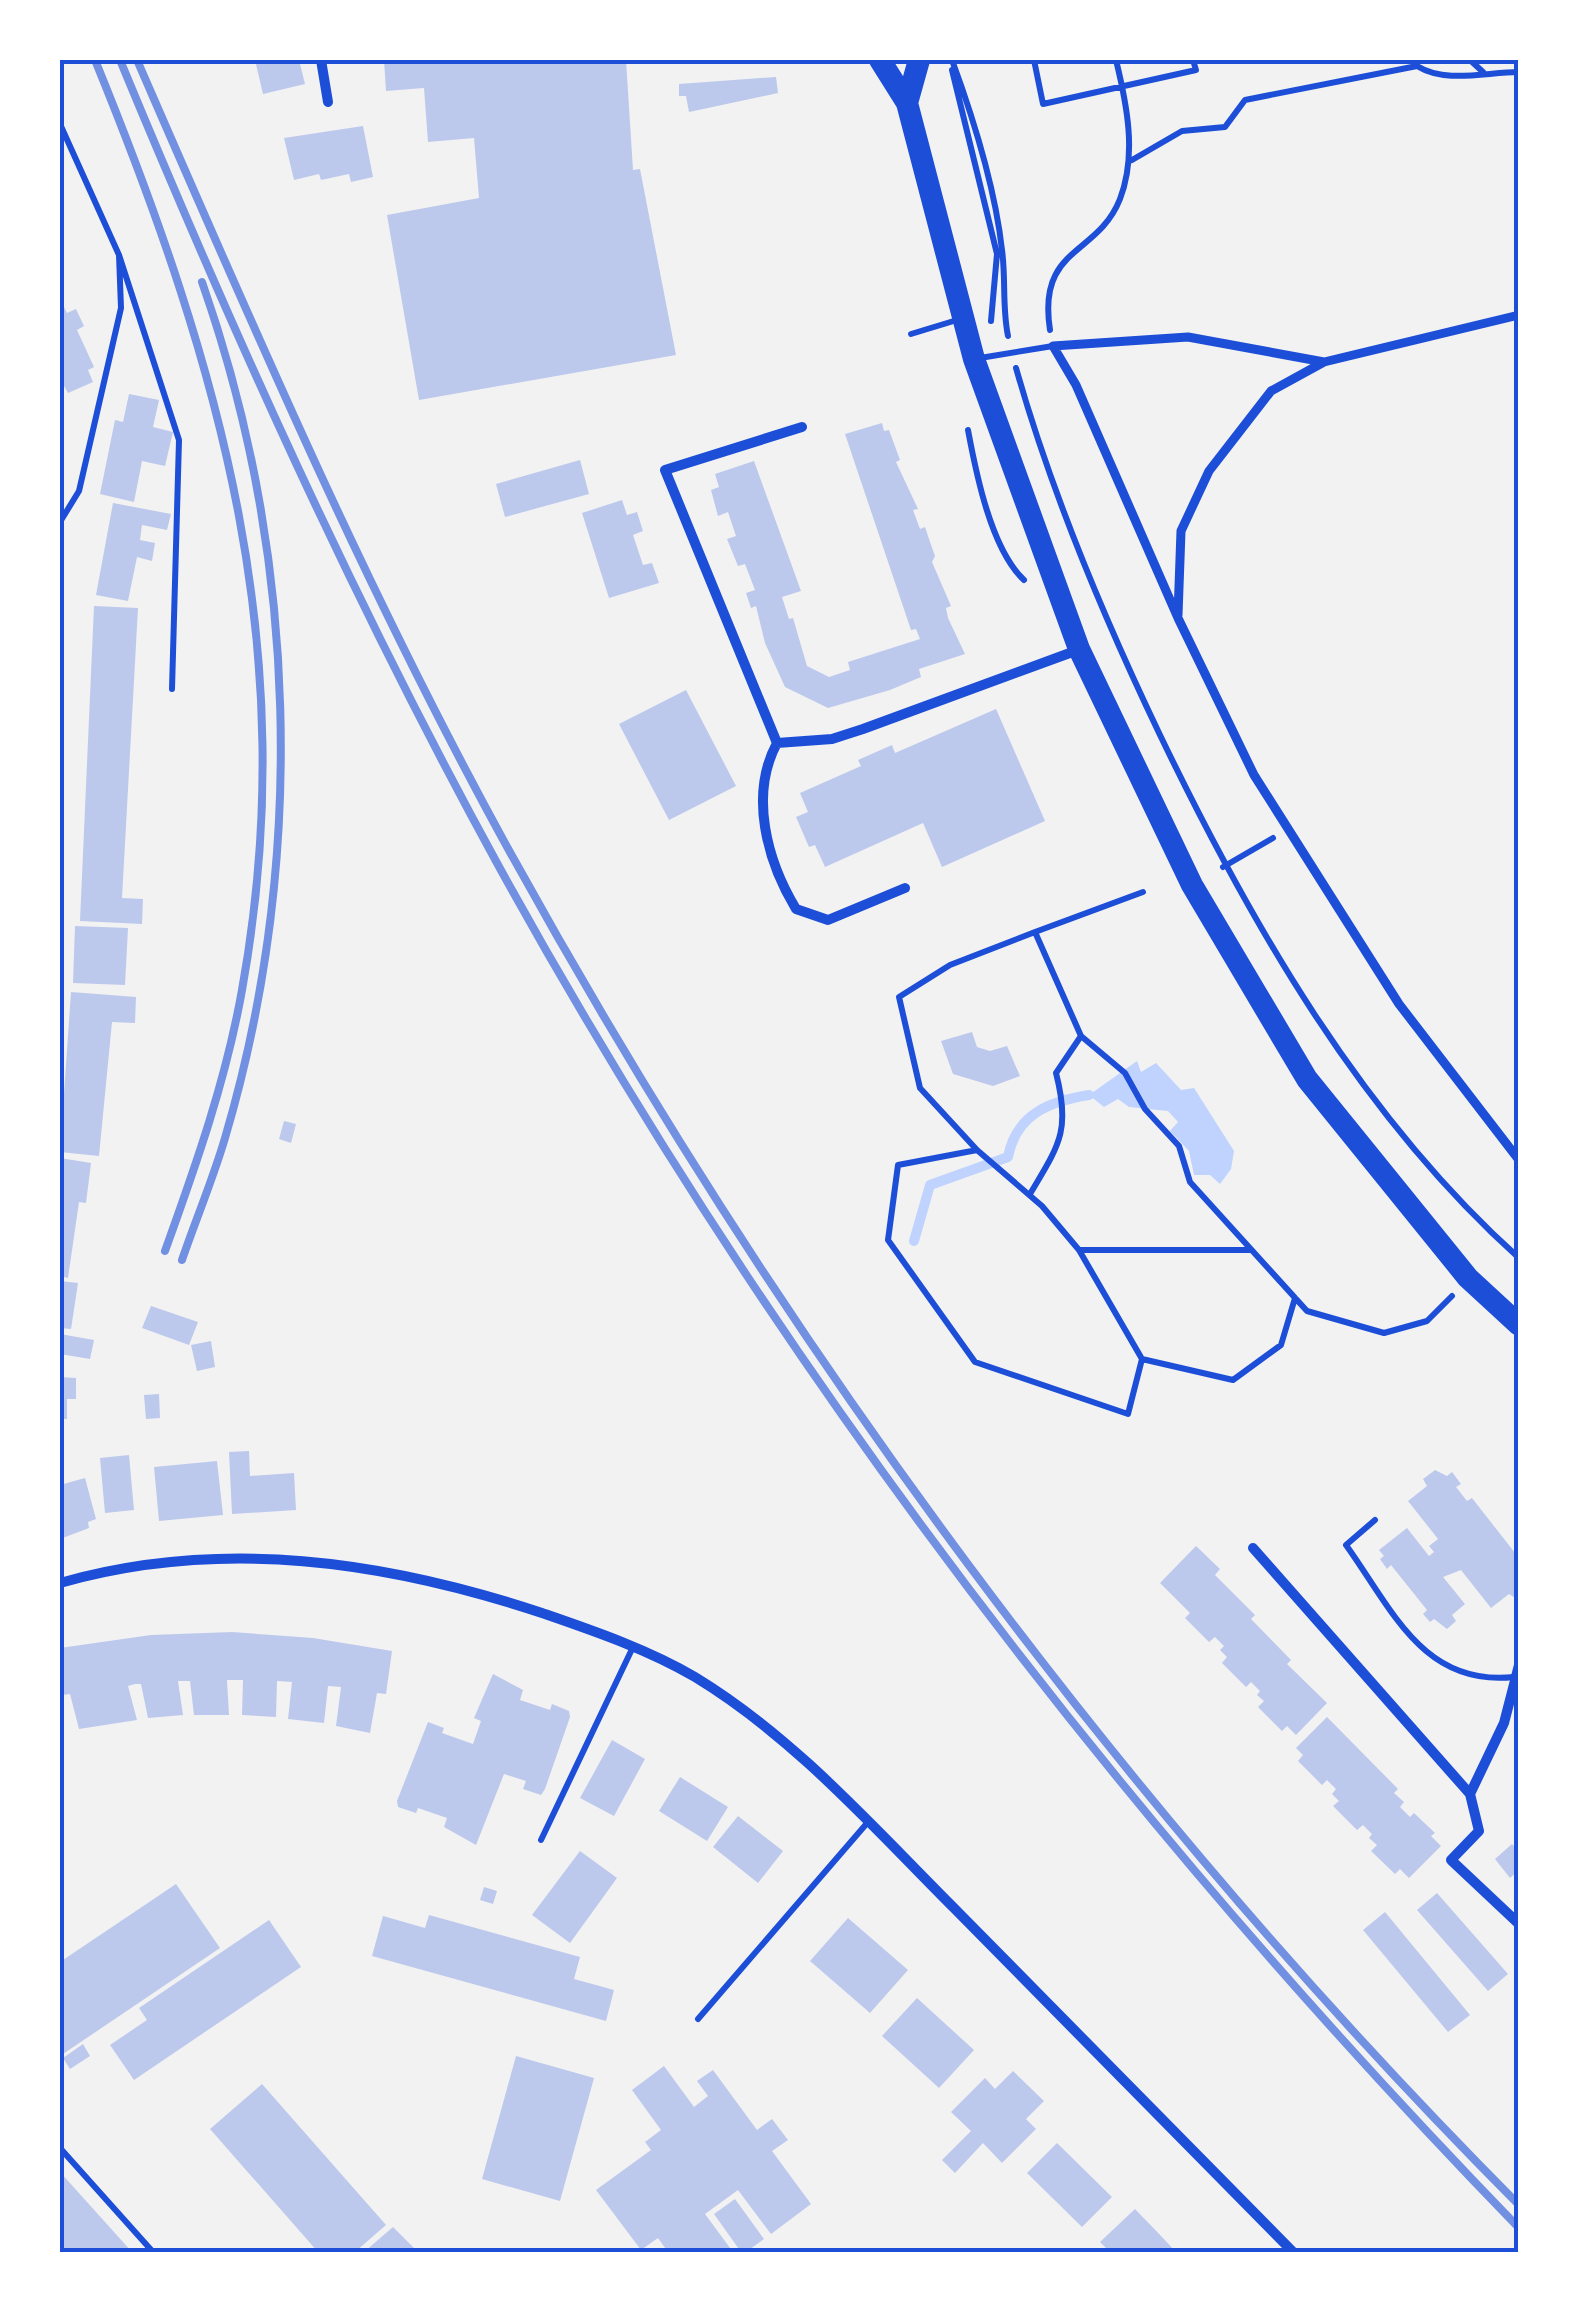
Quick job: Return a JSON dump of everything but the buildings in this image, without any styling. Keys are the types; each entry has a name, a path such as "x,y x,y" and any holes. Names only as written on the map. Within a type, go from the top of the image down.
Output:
{"highway":[{"path":"880,60 907,103 974,359 1078,649 1192,885 1308,1079 1468,1278 1519,1326"},
{"path":"907,103 919,60"}],"street":[{"path":"321,60 328,102"},
{"path":"1178,618 1181,531 1209,471 1271,390 1324,362 1519,314"},
{"path":"1324,362 1188,337 1052,346 1076,385 1178,618 1254,775 1399,1004 1519,1160"},
{"path":"802,427 665,470 777,744 761,780 761,795 775,868 796,909 812,918 828,920 904,888"},
{"path":"777,744 832,738 864,729 1078,649"},
{"path":"1253,1548 1470,1794 1480,1830 1451,1860 1519,1924"},
{"path":"60,1583 194,1558 278,1557 454,1586 633,1646 694,1677 749,1715 868,1822 1294,2252"},
{"path":"1470,1794 1504,1724 1519,1665"}],"lane":[{"path":"60,124 119,255 180,440 172,689"},
{"path":"60,522 79,491 121,308 119,255"},
{"path":"911,334 963,318"},
{"path":"974,359 1052,346"},
{"path":"1375,1520 1346,1545 1430,1658 1468,1678 1514,1678"},
{"path":"541,1840 633,1646"},
{"path":"698,2019 868,1822"},
{"path":"60,2148 153,2252"}],"path":[{"path":"951,60 997,254 995,311 974,359"},
{"path":"1034,60 1043,104 1196,70 1194,60"},
{"path":"1052,346 1046,303 1058,266 1119,203 1132,160 1116,60"},
{"path":"1470,60 1484,72"},
{"path":"1132,160 1182,131 1225,127 1246,100 1278,91 1417,66 1430,74 1451,77 1519,72"},
{"path":"987,209 1003,254 1002,309 1012,353 1070,531 1120,651 1224,867 1362,1080 1420,1155 1519,1258"},
{"path":"971,476 987,471"},
{"path":"1224,867 1286,830"},
{"path":"978,1151 898,1165 888,1240 975,1362 1128,1414 1142,1359 1079,1250 1053,1218 978,1151 920,1088 899,997 950,965 1143,892"},
{"path":"1035,932 1081,1036 1125,1074 1145,1109 1179,1146 1190,1182 1307,1311 1384,1333 1427,1321 1468,1278"},
{"path":"1030,1194 1062,1140 1066,1108 1056,1074 1081,1036"},
{"path":"1079,1250 1252,1250"},
{"path":"1142,1359 1234,1380 1282,1345 1295,1298"}],"water":[{"path":"1137,1061 1141,1072 1156,1063 1181,1090 1194,1088 1234,1151 1231,1169 1220,1184 1210,1175 1194,1175 1189,1151 1170,1131 1178,1122 1168,1111 1129,1107 1118,1099 1104,1107 1089,1095"}],"waterway":[{"path":"914,1241 930,1185 1008,1157 1019,1130 1037,1112 1089,1095"}],"railway":[{"path":"95,60 180,288 213,401 239,514 256,629 262,746 258,866 242,990 219,1089 165,1251"},
{"path":"120,60 252,366 394,667 497,863 604,1048 717,1230 837,1407 962,1580 1094,1748 1230,1912 1372,2072 1519,2228"},
{"path":"137,60 315,462 459,757 616,1037 727,1216 845,1392 968,1564 1097,1732 1233,1895 1373,2053 1519,2205"},
{"path":"182,1260 225,1138 251,1033 270,926 279,817 280,709 273,600 258,492 234,386 202,282"}]}
